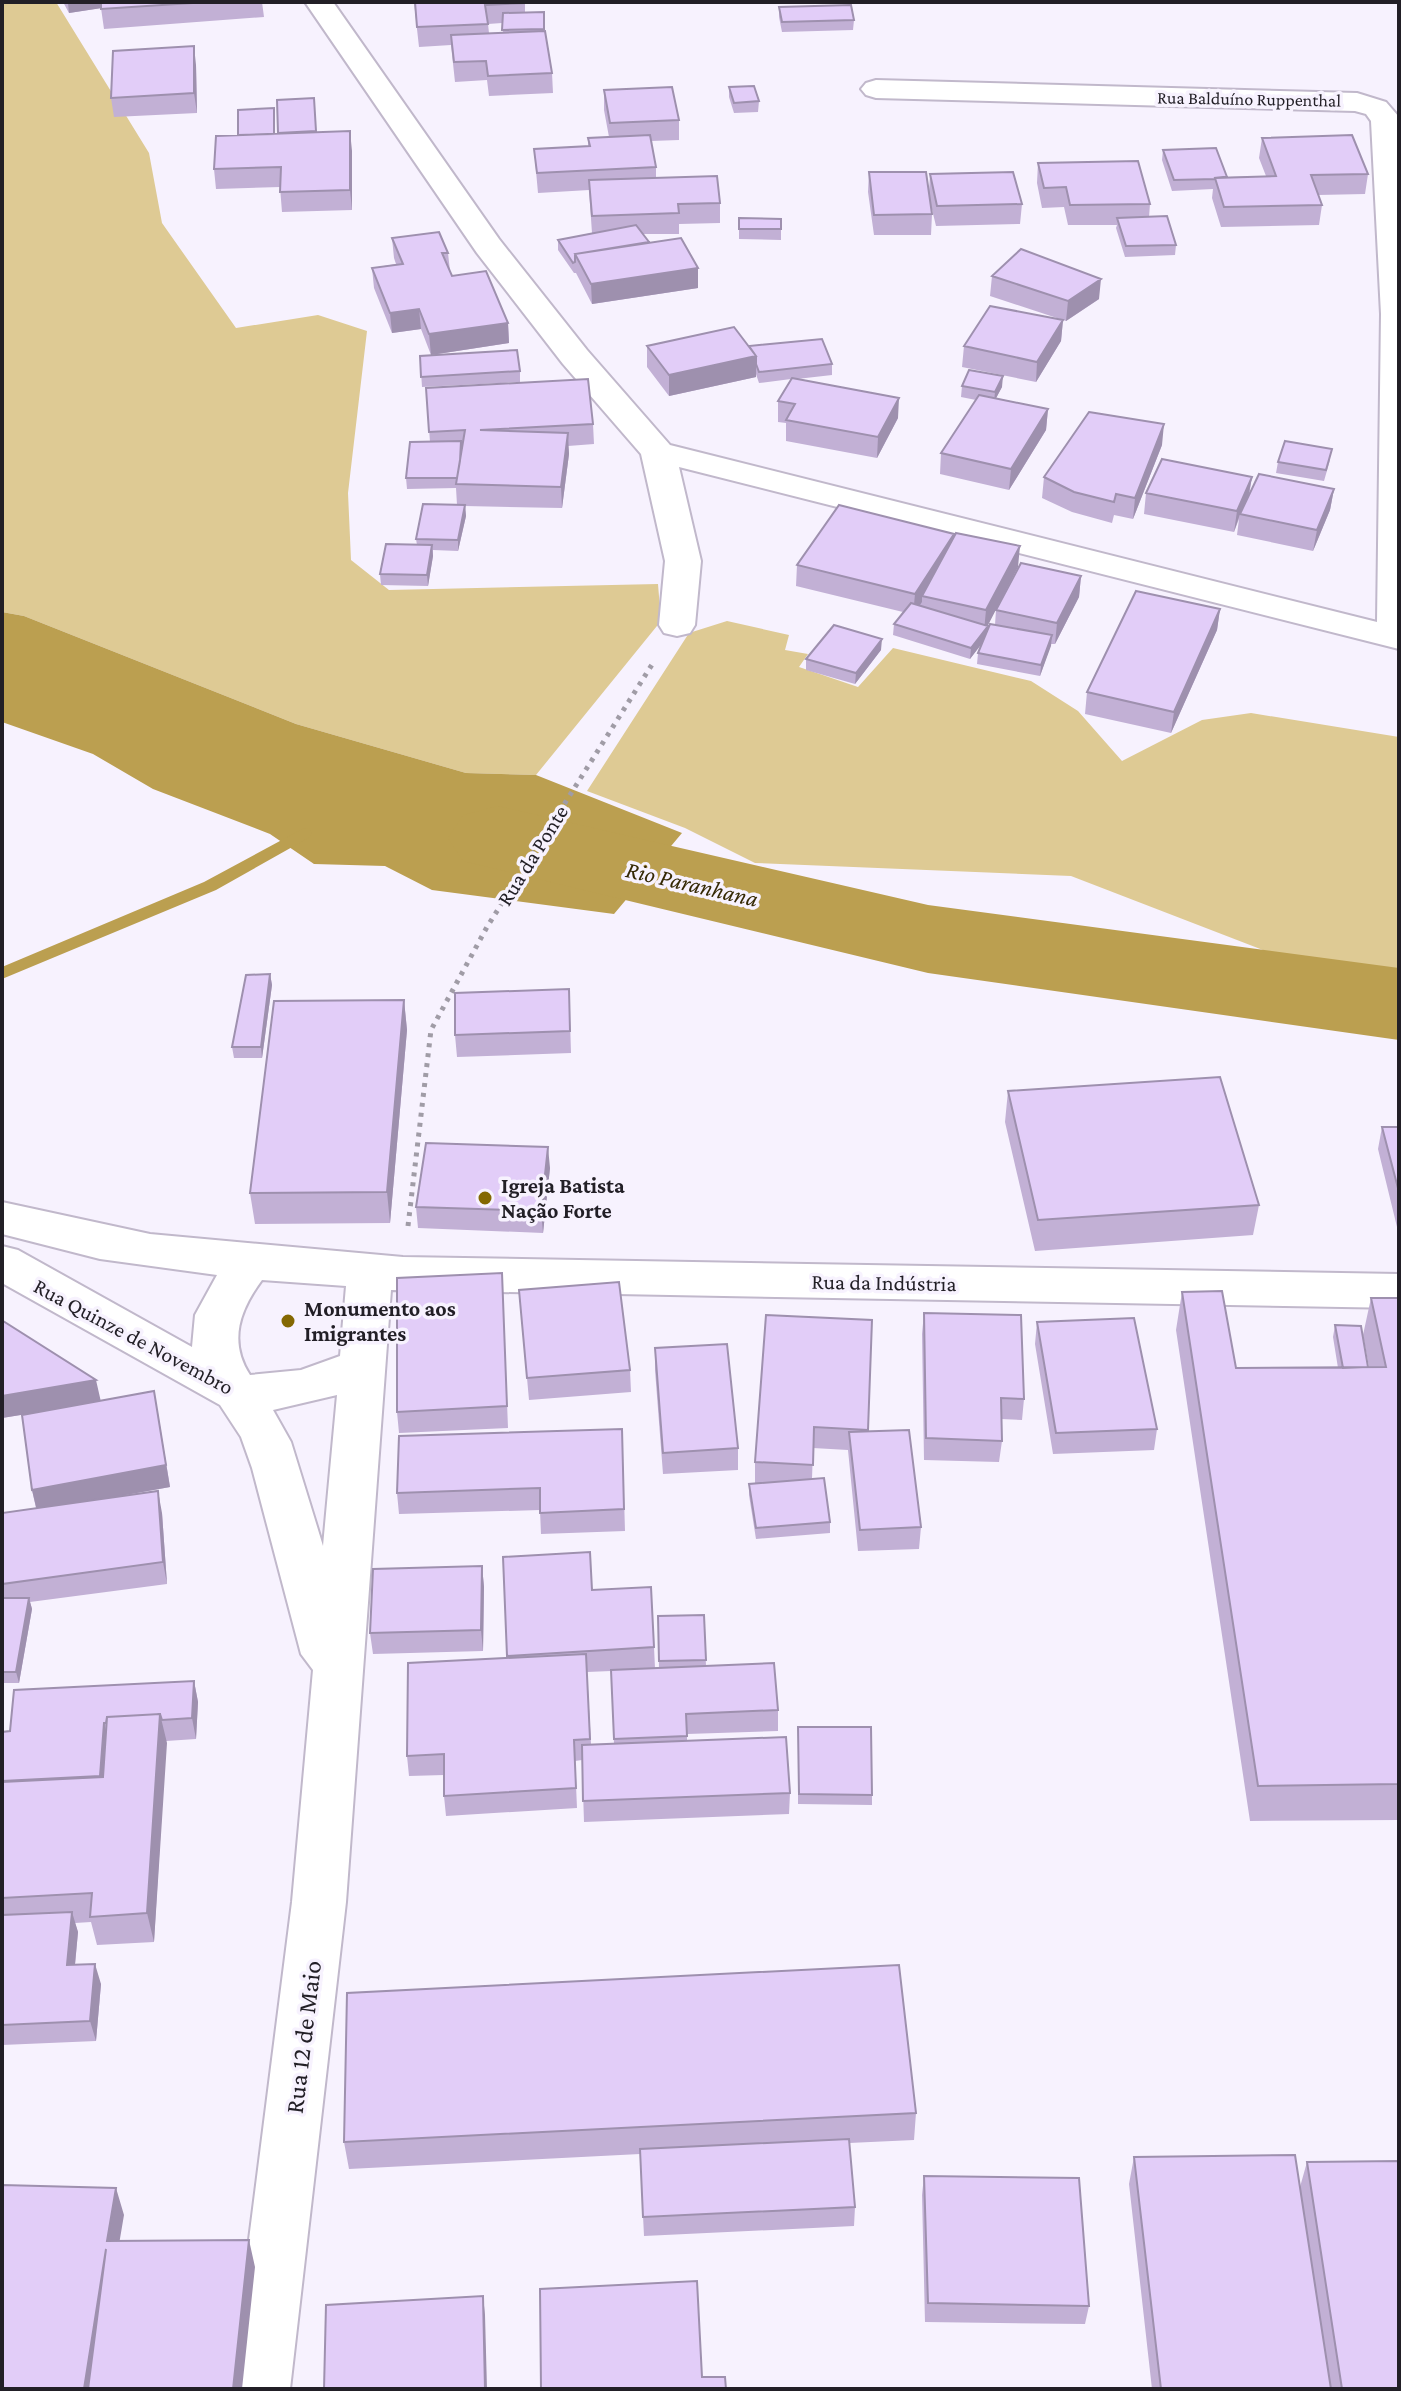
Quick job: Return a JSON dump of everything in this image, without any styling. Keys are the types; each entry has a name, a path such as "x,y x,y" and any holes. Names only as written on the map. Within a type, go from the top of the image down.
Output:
{"street":[{"path":"319,2 488,246 575,357 658,452 683,561 677,625"},
{"name":"Rua Balduíno Ruppenthal","path":"876,89 1357,102 1376,108 1386,120 1398,314 1397,637"},
{"path":"658,452 1397,637"},
{"path":"2,1218 89,1239 250,1263 386,1272"},
{"name":"Rua Quinze de Novembro","path":"2,1262 237,1393 268,1394 325,1384 362,1366"},
{"name":"Rua 12 de Maio","path":"250,1263 229,1289 218,1315 216,1351 265,1438 284,1492 334,1684"},
{"name":"Rua da Indústria","path":"386,1272 1399,1291"},
{"name":"Rua 12 de Maio","path":"260,2389 319,1902 334,1684 362,1366 386,1272"}],"path":[{"name":"Rua da Ponte","path":"386,1272 431,1030 487,927 677,625"}],"shaded area":[{"path":"2,2 56,2 149,153 162,223 236,328 318,315 367,331 348,493 351,560 389,590 658,584 661,621 536,775 466,773 296,724 24,616 2,612"},
{"path":"2,612 24,616 296,724 466,773 536,775 682,833 614,914 432,890 385,866 314,864 270,834 153,789 93,754 2,722"},
{"path":"727,621 789,635 785,650 808,654 799,667 858,687 893,648 1031,681 1078,711 1122,761 1202,720 1251,713 1399,737 1399,978 1320,972 1071,876 755,863 685,828 587,791 689,633"}],"building":[{"path":"101,2 208,2 101,9"},
{"path":"415,2 525,3 485,5 488,24 417,27"},
{"path":"851,5 854,20 782,22 779,7"},
{"path":"544,12 544,29 502,30 503,13"},
{"path":"545,31 552,73 488,76 486,61 454,62 451,35"},
{"path":"194,46 194,93 111,98 113,51"},
{"path":"754,86 759,101 734,103 729,87"},
{"path":"672,87 679,120 610,123 604,90"},
{"path":"314,98 316,131 278,133 277,100"},
{"path":"274,108 274,134 238,135 238,110"},
{"path":"350,131 350,190 280,192 281,167 214,169 216,136"},
{"path":"650,135 656,167 537,173 534,149 590,146 588,138"},
{"path":"1352,135 1368,174 1311,175 1322,205 1224,207 1215,178 1276,176 1262,138"},
{"path":"1216,148 1227,177 1174,180 1163,150"},
{"path":"1138,161 1150,204 1070,205 1066,187 1044,188 1038,163"},
{"path":"869,172 926,172 932,214 874,215"},
{"path":"1013,172 1022,204 937,206 930,174"},
{"path":"717,176 720,203 678,204 679,213 592,216 589,180"},
{"path":"1167,216 1176,245 1126,246 1117,218"},
{"path":"739,218 781,219 781,229 739,229"},
{"path":"636,225 649,242 575,254 573,263 558,240"},
{"path":"439,232 448,253 442,253 452,276 486,271 508,323 429,334 419,309 390,313 372,268 403,264 392,238"},
{"path":"681,238 698,268 591,284 575,254"},
{"path":"1021,249 1101,279 1068,301 992,276"},
{"path":"990,306 1063,320 1037,362 964,346"},
{"path":"734,327 756,356 669,375 647,346"},
{"path":"822,339 832,364 759,372 756,356 749,346"},
{"path":"517,350 520,371 421,377 420,356"},
{"path":"969,370 1003,376 995,392 962,386"},
{"path":"792,378 899,398 878,437 786,420 795,404 778,401"},
{"path":"588,379 593,424 480,430 568,433 561,487 456,484 465,430 429,432 426,388"},
{"path":"979,395 1048,409 1011,469 941,453"},
{"path":"1089,412 1164,424 1135,498 1116,494 1114,502 1074,492 1044,477"},
{"path":"461,441 457,478 406,478 410,442"},
{"path":"1285,441 1332,449 1326,470 1278,462"},
{"path":"1162,459 1252,477 1237,511 1146,493"},
{"path":"1259,474 1334,489 1317,530 1240,514"},
{"path":"423,504 465,505 458,540 416,539"},
{"path":"839,505 954,534 915,594 797,565"},
{"path":"956,533 1020,546 986,610 922,596"},
{"path":"386,544 432,545 427,575 380,574"},
{"path":"1021,563 1081,576 1057,623 996,610"},
{"path":"1136,591 1220,609 1174,712 1087,692"},
{"path":"911,603 988,626 971,648 894,624"},
{"path":"990,624 1052,635 1041,665 978,653"},
{"path":"834,625 882,639 856,673 806,659"},
{"path":"270,974 261,1047 232,1047 246,975"},
{"path":"569,989 570,1031 455,1035 455,993"},
{"path":"404,1000 387,1192 250,1193 274,1001"},
{"path":"1220,1077 1259,1205 1038,1220 1008,1091"},
{"path":"1382,1127 1399,1127 1399,1192"},
{"name":"Igreja Batista Nação Forte","path":"426,1143 548,1147 541,1211 416,1207"},
{"path":"502,1273 507,1406 397,1412 397,1278"},
{"path":"619,1282 630,1370 527,1378 519,1290"},
{"path":"1222,1291 1236,1368 1386,1367 1371,1298 1399,1298 1399,1784 1258,1786 1182,1292"},
{"path":"924,1313 1021,1315 1024,1399 1001,1398 1002,1441 926,1438"},
{"path":"766,1315 872,1320 868,1430 814,1427 813,1465 755,1462"},
{"path":"1134,1318 1157,1429 1056,1433 1037,1322"},
{"path":"3,1321 96,1380 2,1396"},
{"path":"1335,1325 1361,1326 1368,1367 1343,1368"},
{"path":"727,1344 738,1448 663,1453 655,1348"},
{"path":"154,1391 166,1465 32,1490 22,1415"},
{"path":"622,1429 624,1509 540,1513 540,1488 397,1493 399,1436"},
{"path":"909,1430 921,1527 860,1530 849,1432"},
{"path":"824,1478 830,1522 756,1528 749,1484"},
{"path":"158,1491 163,1562 2,1584 2,1513"},
{"path":"590,1552 592,1590 651,1587 654,1647 507,1656 503,1557"},
{"path":"482,1566 481,1630 370,1633 373,1569"},
{"path":"2,1598 29,1598 16,1672 2,1672"},
{"path":"704,1615 706,1660 659,1661 658,1616"},
{"path":"586,1654 590,1739 574,1740 576,1788 444,1796 444,1754 407,1756 408,1663"},
{"path":"774,1663 778,1710 686,1714 687,1736 614,1739 611,1670"},
{"path":"194,1681 192,1718 162,1720 160,1714 107,1717 100,1776 2,1781 2,1732 10,1731 14,1690"},
{"path":"160,1714 147,1913 90,1917 92,1893 2,1898 2,1782 103,1777 107,1717"},
{"path":"798,1727 871,1727 872,1795 799,1794"},
{"path":"786,1737 790,1793 583,1801 582,1745"},
{"path":"72,1912 67,1965 95,1964 90,2021 2,2025 2,1915"},
{"path":"899,1965 916,2113 344,2142 347,1993"},
{"path":"849,2139 855,2207 643,2217 640,2149"},
{"path":"1295,2155 1331,2389 1161,2389 1134,2157"},
{"path":"1399,2161 1399,2389 1342,2389 1307,2162"},
{"path":"924,2176 1079,2178 1089,2306 928,2303"},
{"path":"2,2185 116,2188 107,2241 249,2240 233,2389 88,2389 106,2249 84,2389 2,2389"},
{"path":"697,2281 702,2377 725,2377 726,2389 541,2389 540,2289"},
{"path":"483,2296 485,2389 324,2389 326,2305"}],"waterway":[{"path":"2,973 210,886 304,833"},
{"name":"Rio Paranhana","path":"498,838 928,939 1399,1004"}],"place":[{"name":"Igreja Batista Nação Forte","path":"485,1198"},
{"name":"Monumento aos Imigrantes","path":"288,1321"}]}
